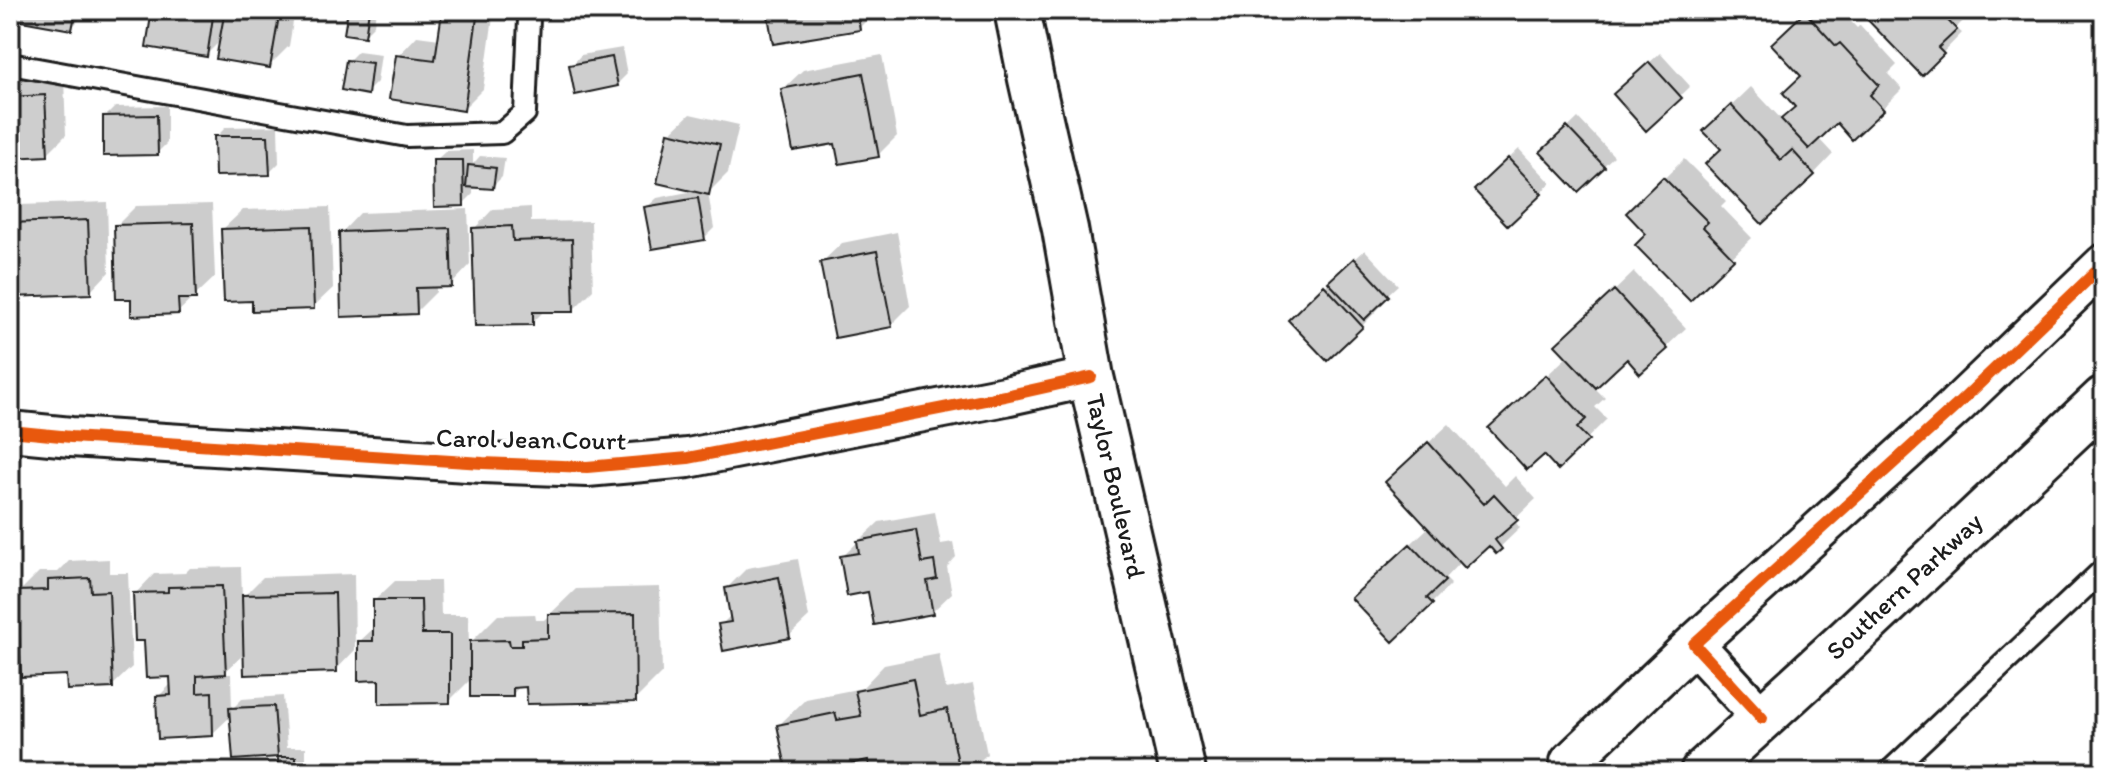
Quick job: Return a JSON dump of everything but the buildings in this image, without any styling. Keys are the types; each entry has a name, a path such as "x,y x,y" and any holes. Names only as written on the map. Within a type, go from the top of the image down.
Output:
{"main road":[{"name":"Taylor Boulevard","path":"1017,10 1065,229 1091,377 1183,772"},
{"name":"Southern Parkway","path":"1703,772 2104,399"}],"street":[{"path":"1570,762 1694,644 1955,407 2104,264"},
{"name":"Carol Jean Court","path":"10,431 483,463 587,467 688,458 1091,377"},
{"path":"1694,644 1762,718"}],"lane":[{"path":"10,64 407,136 502,133 525,113 527,10"},
{"path":"1889,772 2104,569"}],"cycle path":[{"path":"1762,718 1694,644 1955,407 2104,264"},
{"path":"10,431 483,463 587,467 688,458 1091,377"}]}
